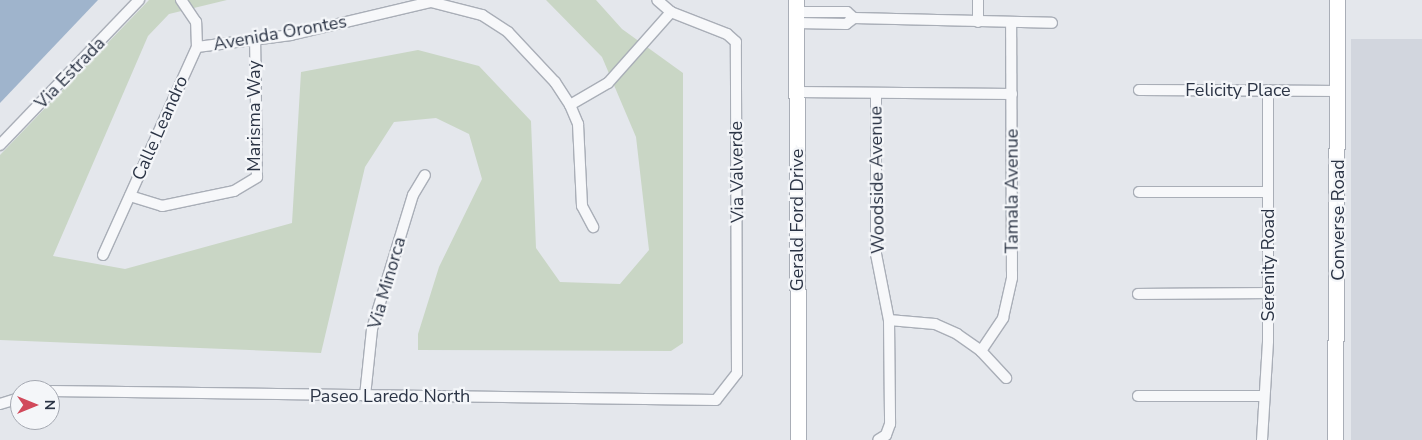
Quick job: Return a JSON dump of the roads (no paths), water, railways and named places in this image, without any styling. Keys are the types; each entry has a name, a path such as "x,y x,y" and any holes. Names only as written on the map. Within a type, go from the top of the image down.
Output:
{"street":[{"name":"Via Estrada","path":"0,145 139,0"},
{"name":"Calle Leandro","path":"103,256 197,47 196,22 181,0"},
{"name":"Via Valverde","path":"657,0 671,12 727,34 736,42 739,325 736,373 727,390"},
{"path":"978,0 978,22"},
{"name":"Converse Road","path":"1335,440 1337,0"},
{"name":"Avenida Orontes","path":"197,47 255,41 340,25 412,4 440,4 482,15 508,32 555,82 570,105 578,124 582,206 593,227"},
{"path":"570,105 608,83 671,12"},
{"path":"797,12 838,24 854,18"},
{"path":"797,12 838,12 854,18 1052,23"},
{"name":"Gerald Ford Drive","path":"797,12 798,440"},
{"path":"838,12 838,24"},
{"name":"Tamala Avenue","path":"981,350 1003,318 1012,278 1011,22"},
{"name":"Marisma Way","path":"130,196 162,206 234,191 256,177 255,41"},
{"name":"Felicity Place","path":"1139,90 1338,91"},
{"name":"Serenity Road","path":"1262,440 1262,396 1268,293 1268,90"},
{"path":"797,92 1012,94"},
{"name":"Woodside Avenue","path":"876,93 876,254 890,320 890,424 886,436 878,440"},
{"name":"Via Minorca","path":"365,396 372,329 413,195 425,175"},
{"path":"1139,192 1268,192"},
{"path":"1138,294 1268,293"},
{"path":"890,320 935,324 981,350 1006,378"},
{"name":"Paseo Laredo North","path":"60,391 716,400 727,390"},
{"path":"1138,396 1262,396"}],"water":[{"path":"0,0 98,0 0,103"}]}
